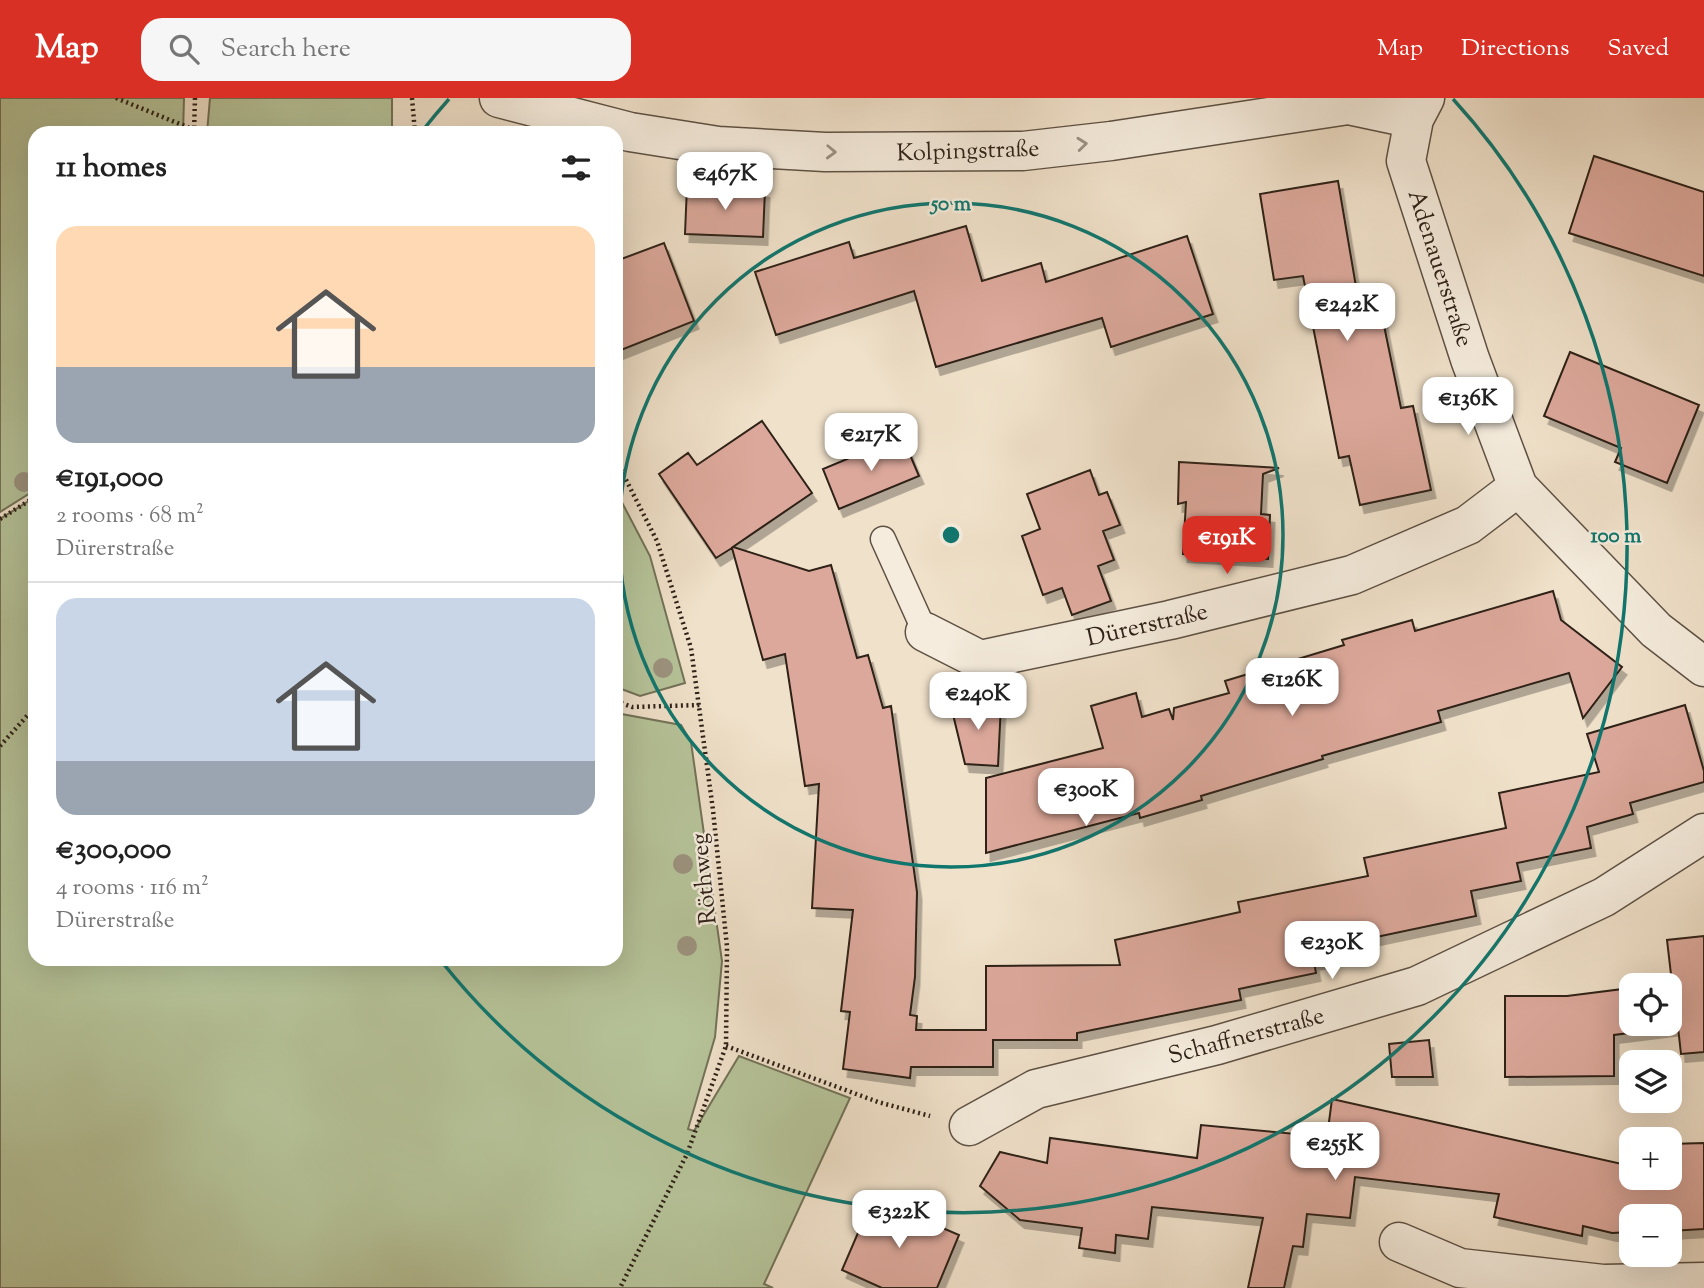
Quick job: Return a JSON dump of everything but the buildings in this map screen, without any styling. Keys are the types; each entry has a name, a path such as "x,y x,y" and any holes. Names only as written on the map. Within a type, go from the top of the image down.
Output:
{"street":[{"name":"Kolpingstraße","path":"499,98 607,126"},
{"name":"Kolpingstraße","path":"623,130 718,146 825,152 1023,151 1111,141 1181,113 1348,105 1419,108"},
{"name":"Adenauerstraße","path":"1419,108 1406,161 1470,359 1518,487 1656,630 1704,667"},
{"name":"Dürerstraße","path":"925,632 980,660 1184,617 1352,575 1468,525 1518,487"},
{"name":"Schaffnerstraße","path":"969,1126 1036,1089 1217,1045 1417,986 1604,897 1704,833"},
{"path":"1399,1242 1460,1268 1603,1284 1704,1282"}],"lane":[{"path":"883,539 925,632"}],"path":[{"path":"116,98 184,126"},
{"path":"194,126 195,98"},
{"path":"412,98 414,126"},
{"name":"Röthweg","path":"620,1288 687,1154 726,1046 727,947 700,705 691,648 657,541 623,474"},
{"path":"0,519 28,501"},
{"path":"623,703 632,706 700,705"},
{"path":"0,746 28,715"},
{"path":"726,1046 878,1102 969,1126"}],"green space":[{"path":"0,98 184,98 183,126 28,126 28,494 0,512"},
{"path":"210,98 392,98 392,126 208,126"},
{"path":"28,501 28,966 623,966 623,714 681,725 691,742 722,961 715,1037 688,1129 694,1131 739,1056 850,1098 764,1284 773,1288 0,1288 0,519"},
{"path":"623,504 650,556 685,683 640,696 623,690"}]}
